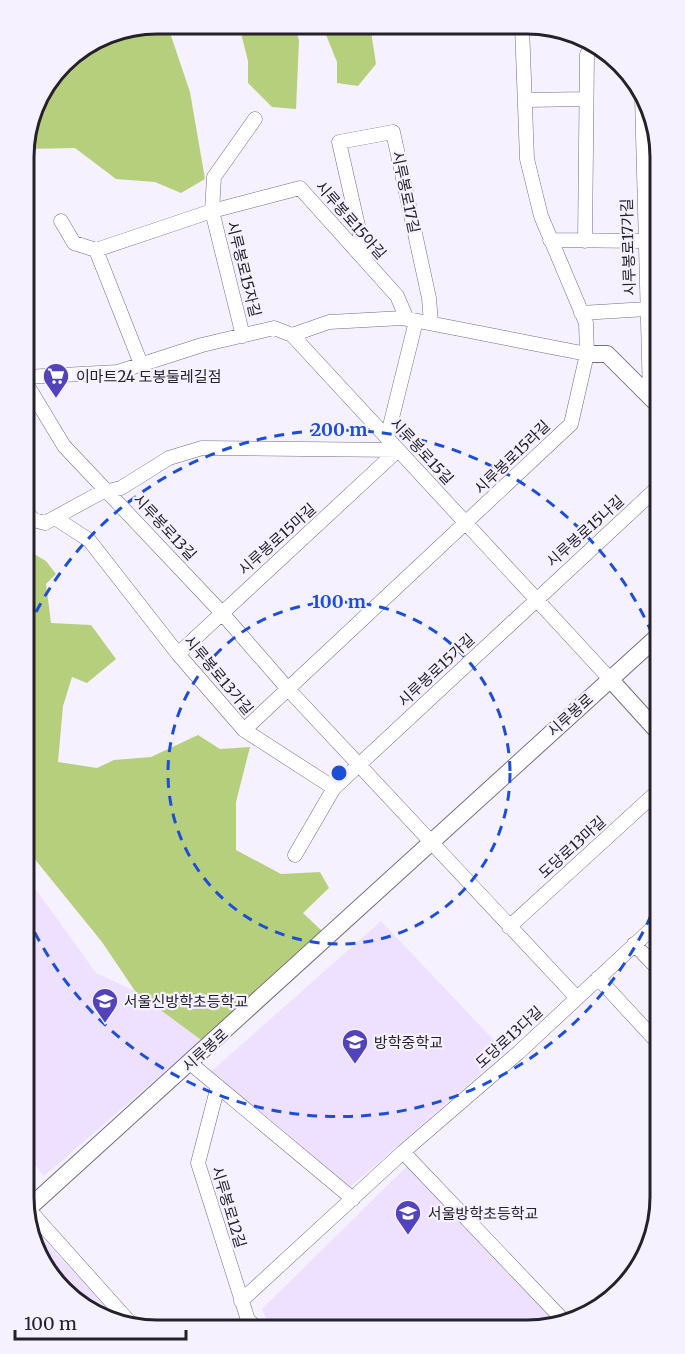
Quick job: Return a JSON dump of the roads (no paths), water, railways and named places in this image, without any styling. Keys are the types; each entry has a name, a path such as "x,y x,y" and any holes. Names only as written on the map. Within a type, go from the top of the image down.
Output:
{"street":[{"name":"시루봉로15라길","path":"244,730 571,424 587,354 586,323 541,216 527,159 522,34"},
{"path":"585,241 587,54"},
{"path":"526,100 586,99"},
{"name":"시루봉로17가길","path":"642,114 644,241 650,354"},
{"name":"시루봉로15자길","path":"243,336 212,211 214,177 255,119"},
{"name":"시루봉로17길","path":"367,264 339,142 393,132 429,298 431,323"},
{"name":"시루봉로15아길","path":"212,211 300,188 397,296 412,320"},
{"name":"시루봉로15자길","path":"96,250 212,211"},
{"path":"62,221 74,243 96,250 141,364"},
{"path":"550,240 644,241"},
{"path":"581,313 647,309"},
{"path":"35,377 118,372 202,345 274,328 292,335 329,322 364,318 412,320 587,354 607,354 650,396"},
{"path":"387,438 412,320"},
{"name":"시루봉로15길","path":"292,335 610,679"},
{"name":"시루봉로13길","path":"35,398 64,446 221,612 288,689"},
{"path":"35,520 45,523 109,491 121,488 169,458 202,448 398,450"},
{"name":"시루봉로15마길","path":"178,654 398,450"},
{"name":"시루봉로15나길","path":"536,598 650,494"},
{"name":"시루봉로13가길","path":"55,518 89,540 178,654 244,730 334,788"},
{"name":"시루봉로15가길","path":"359,765 536,598"},
{"name":"시루봉로","path":"35,1203 432,844 650,643"},
{"path":"610,679 650,723"},
{"path":"288,689 508,927 577,998"},
{"path":"295,855 334,788 359,765"},
{"name":"도당로13마길","path":"508,927 650,798"},
{"name":"도당로13다길","path":"241,1301 650,930"},
{"path":"634,944 650,961"},
{"path":"598,978 650,1034"},
{"path":"190,1064 352,1199"},
{"name":"시루봉로12길","path":"218,1086 198,1163 247,1320"},
{"path":"403,1152 558,1315"},
{"path":"37,1218 122,1314"}],"place":[{"name":"이마트24 도봉둘레길점","path":"56,399"},
{"name":"서울신방학초등학교","path":"105,1024"},
{"name":"방학중학교","path":"355,1065"},
{"name":"서울방학초등학교","path":"408,1236"}]}
